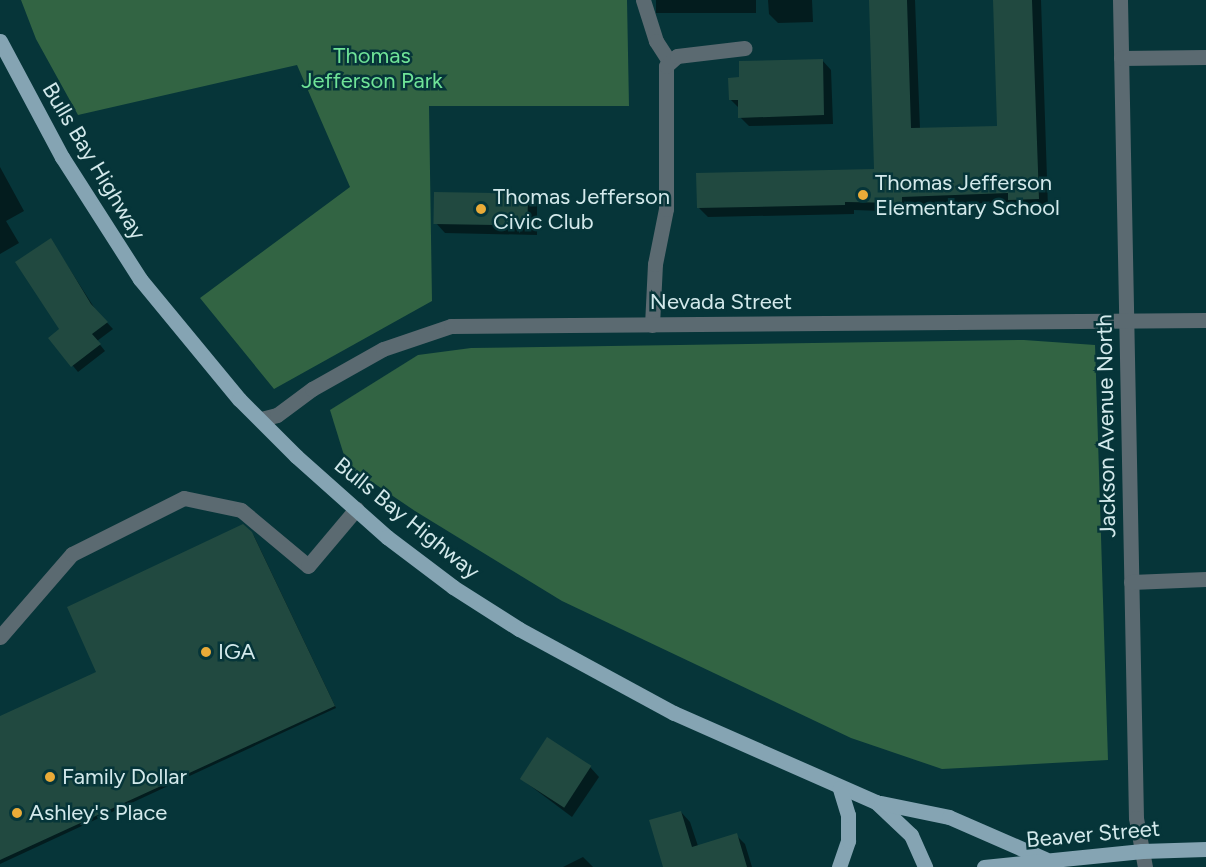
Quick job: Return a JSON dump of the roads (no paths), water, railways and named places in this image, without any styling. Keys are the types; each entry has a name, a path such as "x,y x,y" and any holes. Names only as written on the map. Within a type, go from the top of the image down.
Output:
{"main road":[{"name":"Bulls Bay Highway","path":"0,41 62,157 140,279 239,399 356,509 453,586 545,644 674,713 876,802 911,836 925,867"},
{"path":"839,867 848,841 848,815 840,788"},
{"path":"876,802 949,817 1045,859"},
{"name":"Beaver Street","path":"984,867 1045,859 1142,851 1206,849"}],"street":[{"path":"643,0 656,41 669,61"},
{"name":"Jackson Avenue North","path":"1120,0 1136,818 1145,867"},
{"path":"669,61 745,48"},
{"path":"1121,58 1206,57"},
{"path":"652,325 655,264 666,208 666,66 669,61"},
{"name":"Nevada Street","path":"261,419 277,415 312,389 383,349 451,326 1206,320"},
{"path":"0,637 72,554 184,498 241,510 309,566 356,509"},
{"path":"1131,582 1206,579"}],"place":[{"name":"Thomas Jefferson Elementary School","path":"863,195"},
{"name":"Thomas Jefferson Civic Club","path":"481,209"},
{"name":"IGA","path":"206,652"},
{"name":"Family Dollar","path":"50,777"},
{"name":"Ashley's Place","path":"17,813"}],"park label":[{"name":"Thomas Jefferson Park","path":"372,68"}]}
